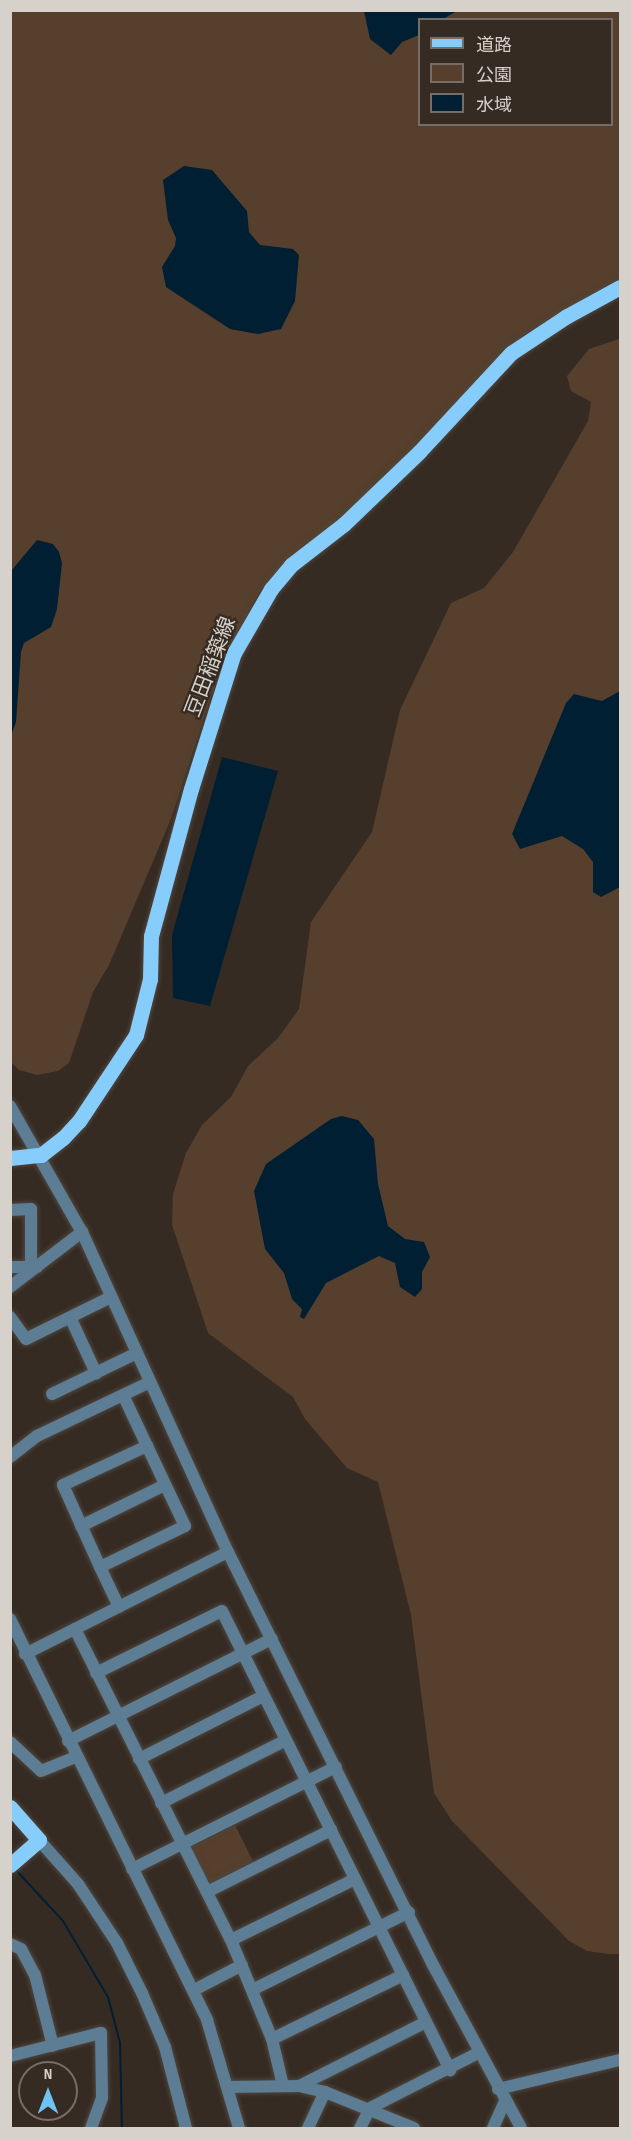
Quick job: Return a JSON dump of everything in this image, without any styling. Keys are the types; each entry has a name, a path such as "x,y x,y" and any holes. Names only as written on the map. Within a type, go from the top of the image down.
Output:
{"main road":[{"name":"豆田稲築線","path":"41,1155 80,1121 136,1035 150,979 151,936 191,789 234,653 256,610 291,565 344,524 419,452 511,353 567,316 621,287"},
{"path":"10,1158 41,1155"},
{"path":"10,1807 39,1840 16,1860"}],"street":[{"path":"10,1106 41,1155 82,1232 228,1552 478,2053 521,2128"},
{"path":"10,1121 30,1139"},
{"path":"10,1210 31,1209 34,1267"},
{"path":"10,1287 82,1232"},
{"path":"10,1267 34,1267"},
{"path":"10,1317 26,1339 71,1319 111,1297"},
{"path":"71,1319 96,1373"},
{"path":"52,1394 137,1353"},
{"path":"10,1457 36,1436 150,1382"},
{"path":"100,1567 185,1526 123,1395"},
{"path":"119,1607 63,1485 147,1446"},
{"path":"81,1526 165,1485"},
{"path":"25,1654 228,1552"},
{"path":"96,1673 222,1611 450,2070"},
{"path":"10,1619 15,1640 25,1654 194,1990 207,2020 239,2128"},
{"path":"75,1629 116,1716 207,1892 254,1989 272,2039 283,2086"},
{"path":"68,1741 272,1639"},
{"path":"138,1760 263,1696"},
{"path":"161,1803 286,1740"},
{"path":"10,1742 41,1771 76,1757"},
{"path":"132,1869 336,1767"},
{"path":"207,1892 331,1830"},
{"path":"39,1840 78,1884 132,1973 165,2047 186,2128"},
{"path":"231,1940 355,1879"},
{"path":"254,1989 409,1912"},
{"path":"10,1944 21,1949 35,1975 53,2046"},
{"path":"194,1990 242,1965"},
{"path":"272,2039 403,1975"},
{"path":"299,2086 426,2022"},
{"path":"10,2056 101,2033 102,2097 91,2128"},
{"path":"360,2128 369,2108 450,2070 478,2053"},
{"path":"498,2089 621,2060"},
{"path":"227,2087 299,2086 325,2092 369,2108 414,2128"},
{"path":"308,2128 325,2092"},
{"path":"493,2128 505,2101"}],"green space":[{"path":"10,11 620,11 620,284 509,350 340,524 277,572 259,593 224,657 171,819 109,965 93,992 69,1063 58,1071 37,1075 19,1070 10,1061"},
{"path":"619,339 620,1954 609,1954 587,1951 569,1941 452,1821 434,1793 411,1615 378,1482 347,1468 305,1419 293,1397 208,1333 172,1225 173,1194 186,1153 202,1125 231,1097 248,1066 278,1038 299,1009 311,922 372,832 400,710 451,603 484,588 513,552 588,421 591,402 571,391 567,376 589,349"},
{"path":"235,1825 255,1865 209,1888 189,1848"}],"water":[{"path":"364,10 457,11 445,18 418,18 418,35 402,42 391,55 370,39"},
{"path":"184,166 212,170 247,211 249,232 260,245 293,249 299,255 295,301 281,329 258,334 230,329 166,287 162,267 175,246 176,238 168,220 163,180"},
{"path":"37,540 53,544 59,552 62,563 57,609 51,627 24,643 21,652 16,722 11,736 11,571"},
{"path":"620,691 620,887 601,897 593,892 593,862 583,849 562,836 520,849 512,834 566,703 574,694 602,701"},
{"path":"222,757 278,771 210,1006 173,998 172,935"},
{"path":"342,1116 358,1120 374,1139 378,1184 388,1226 405,1239 424,1242 430,1257 422,1272 422,1289 415,1297 400,1287 395,1263 379,1256 326,1283 304,1319 300,1317 302,1309 292,1299 284,1273 265,1249 254,1191 266,1164 331,1119"}],"waterway":[{"path":"14,1868 63,1921 108,1997 120,2043 122,2128"}]}
